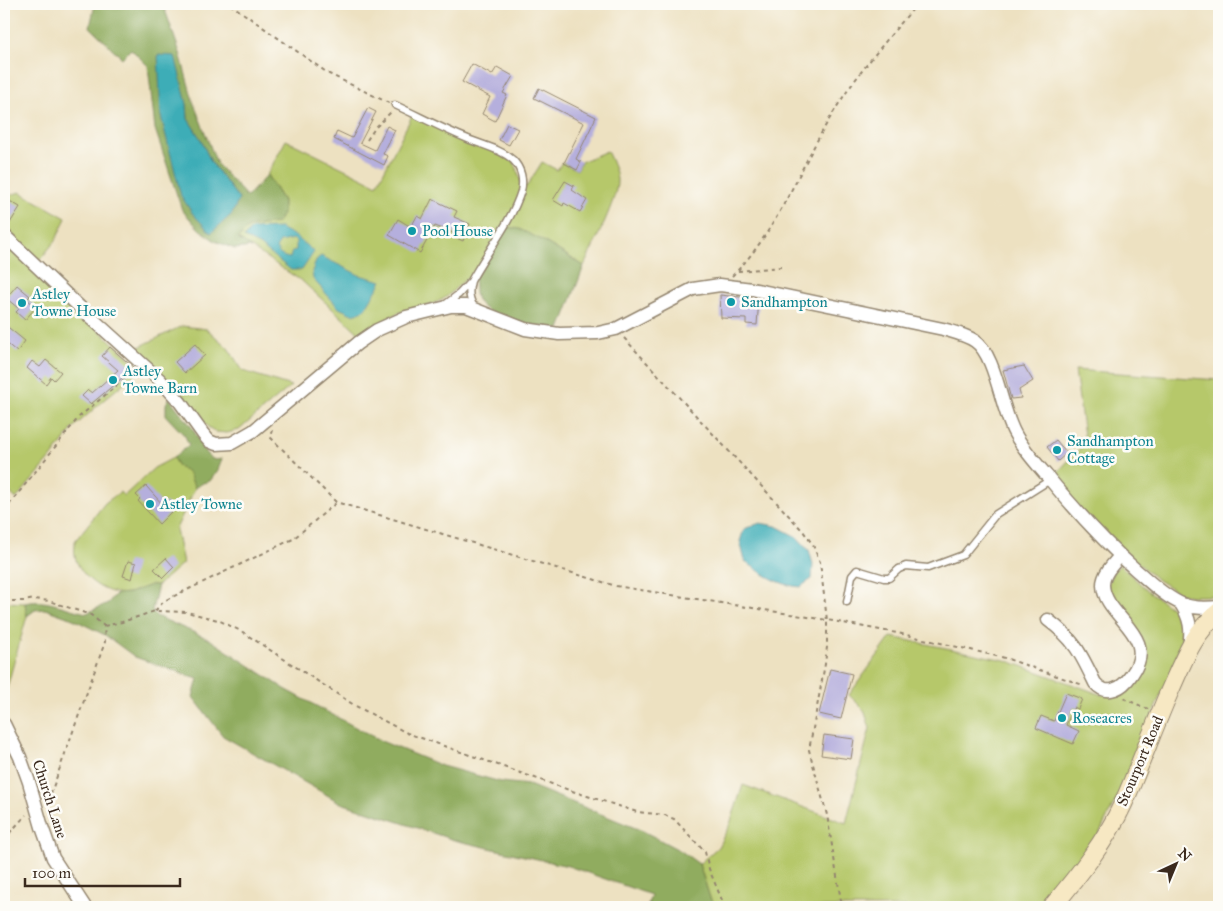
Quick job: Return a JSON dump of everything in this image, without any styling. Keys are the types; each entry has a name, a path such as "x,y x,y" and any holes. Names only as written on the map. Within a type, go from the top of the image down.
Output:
{"main road":[{"name":"Stourport Road","path":"1052,907 1094,853 1123,806 1160,714 1189,649 1199,632 1219,612"}],"street":[{"path":"4,236 171,391 209,441 216,444 232,443 254,431 376,330 406,317 461,305 525,329 543,332 598,333 616,329 693,290 720,285 752,289 943,329 974,340 985,351 990,361 1008,420 1015,434 1088,526 1149,581 1181,604 1189,617 1191,626 1189,649"},
{"path":"1048,620 1063,631 1076,646 1099,688 1107,691 1120,687 1129,679 1140,653 1140,646 1109,601 1103,587 1104,577 1120,556"},
{"path":"1181,604 1198,607 1219,607"},
{"name":"Church Lane","path":"4,724 20,757 56,863 85,907"}],"lane":[{"path":"395,105 467,139 501,152 519,168 522,179 522,186 516,204 470,281 460,294 440,309"},
{"path":"470,281 470,298 475,310"},
{"path":"846,602 852,576 857,570 889,578 899,569 906,566 928,568 963,555 996,514 1050,480"}],"path":[{"path":"230,4 329,74 395,105 367,140"},
{"path":"720,285 736,272 765,236 831,117 861,72 917,4"},
{"path":"736,272 744,269 759,270 781,267"},
{"path":"616,329 803,531 813,545 820,562 827,620 827,647 809,750 827,815 842,907"},
{"path":"4,512 79,417 143,364"},
{"path":"270,437 336,502 616,586 902,634 989,653 1083,685"},
{"path":"155,611 164,601 293,539 336,502"},
{"path":"4,601 25,602 34,599 50,601 92,615 104,626 105,642 47,804 32,810 4,839"},
{"path":"104,626 155,611 187,612 218,620 241,631 354,705 407,733 636,812 665,815 674,819 705,852 709,869 726,907"},
{"path":"1107,691 1160,714"}],"green space":[{"path":"95,4 163,4 180,53 193,101 217,164 247,197 267,175 283,201 283,213 277,223 248,227 238,239 251,247 235,249 215,241 199,229 182,210 155,129 148,66 131,49 122,58 90,27","holes":["187,104 188,119 200,138 211,162 239,199 170,147 161,116"]},
{"path":"413,114 514,161 522,185 527,186 542,162 557,170 562,162 577,170 581,162 607,151 616,173 616,189 609,211 584,266 540,239 468,278 443,299 432,304 398,313 361,335 303,282 238,239 248,227 261,224 283,201 267,175 286,140 377,185"},
{"path":"20,192 66,218 56,240 38,262 4,228 4,197"},
{"path":"503,226 519,229 540,239 584,266 560,329 516,322 485,309 477,300 473,276"},
{"path":"4,242 141,369 74,427 51,458 16,499 4,486"},
{"path":"182,326 207,329 228,348 243,371 291,386 239,430 227,433 216,432 208,427 183,395 135,349"},
{"path":"1075,370 1219,380 1219,596 1190,596 1179,593 1155,578 1088,519 1054,476 1085,443"},
{"path":"169,398 191,426 209,457 215,460 222,459 218,470 210,481 195,488 188,472 178,466 173,458 189,445 185,436 166,416 166,404"},
{"path":"173,458 178,466 189,472 195,488 176,529 183,563 158,585 128,593 111,592 103,589 82,571 75,554 75,541 105,503 120,492 124,496 154,468"},
{"path":"1120,565 1147,590 1177,612 1182,625 1182,637 1175,660 1123,786 1098,836 1044,907 715,907 710,898 699,864 718,847 730,824 743,785 846,823 870,728 864,710 849,695 891,637 1005,660 1102,695 1124,691 1132,686 1142,666 1145,652 1144,642 1110,593 1107,585 1113,572"},
{"path":"150,585 158,585 152,610 156,616 209,639 285,689 381,741 442,766 501,782 529,785 643,831 681,851 699,864 710,898 715,907 647,907 651,895 568,866 454,840 341,803 223,736 193,697 198,679 135,657 105,635 73,619 45,609 35,610 27,616 25,603 48,603 87,613 108,603 116,594 129,593"},
{"path":"4,602 25,603 27,616 4,698"}],"water":[{"path":"158,55 175,56 187,104 188,119 200,138 211,162 239,199 232,214 211,233 193,214 181,196 161,116"},
{"path":"280,228 295,236 314,252 302,270 291,270 259,245 244,238 251,229","holes":["293,239 296,241 296,250 292,251 290,258 282,255 276,248 280,242"]},
{"path":"321,256 359,275 382,281 365,309 354,315 339,308 313,279 312,271 317,259"},
{"path":"760,523 776,526 797,537 809,550 813,564 812,579 800,587 792,586 777,581 745,561 740,541 744,529"}],"building":[{"path":"472,64 492,75 497,67 513,76 503,93 507,95 495,121 482,114 490,97 462,82"},
{"path":"539,88 596,117 576,159 581,162 577,170 564,163 584,123 534,98"},
{"path":"368,108 376,112 360,143 375,150 387,126 395,130 383,154 388,156 384,165 334,139 337,131 352,138"},
{"path":"507,124 518,129 509,145 499,140"},
{"path":"565,181 574,186 572,190 587,200 580,212 564,203 563,206 553,200"},
{"path":"6,199 20,207 10,223 4,220 4,203"},
{"path":"432,199 457,211 454,217 470,224 463,241 454,237 456,234 435,226 420,253 389,235 398,219 411,227 417,216 422,219"},
{"name":"Astley Towne House","path":"17,285 30,296 27,299 36,307 25,320 16,312 19,309 6,298"},
{"path":"720,295 759,299 757,325 746,324 746,319 721,318"},
{"path":"4,324 25,341 17,352 4,341"},
{"path":"195,344 205,355 185,373 175,362"},
{"name":"Astley Towne Barn","path":"110,347 134,368 91,404 82,396 88,390 92,393 118,370 102,356"},
{"path":"46,360 61,372 54,380 51,377 46,384 27,368 32,361 40,367"},
{"path":"1024,366 1033,381 1019,390 1021,398 1011,399 1003,370"},
{"name":"Sandhampton Cottage","path":"1056,440 1067,453 1058,461 1047,447"},
{"name":"Astley Towne","path":"146,486 163,505 166,502 173,510 159,524 138,501 140,499 136,495"},
{"path":"166,558 174,567 163,578 154,569"},
{"path":"128,561 136,563 132,579 123,576"},
{"path":"830,669 852,674 841,719 819,714"},
{"name":"Roseacres","path":"1066,693 1082,699 1078,709 1074,707 1066,725 1079,731 1073,744 1036,728 1041,716 1054,721"},
{"path":"824,735 854,739 851,759 821,755"}],"place":[{"name":"Pool House","path":"412,231"},
{"name":"Sandhampton","path":"731,302"},
{"name":"Astley Towne House","path":"22,303"},
{"name":"Astley Towne Barn","path":"113,380"},
{"name":"Sandhampton Cottage","path":"1057,450"},
{"name":"Astley Towne","path":"150,504"},
{"name":"Roseacres","path":"1062,718"}]}
